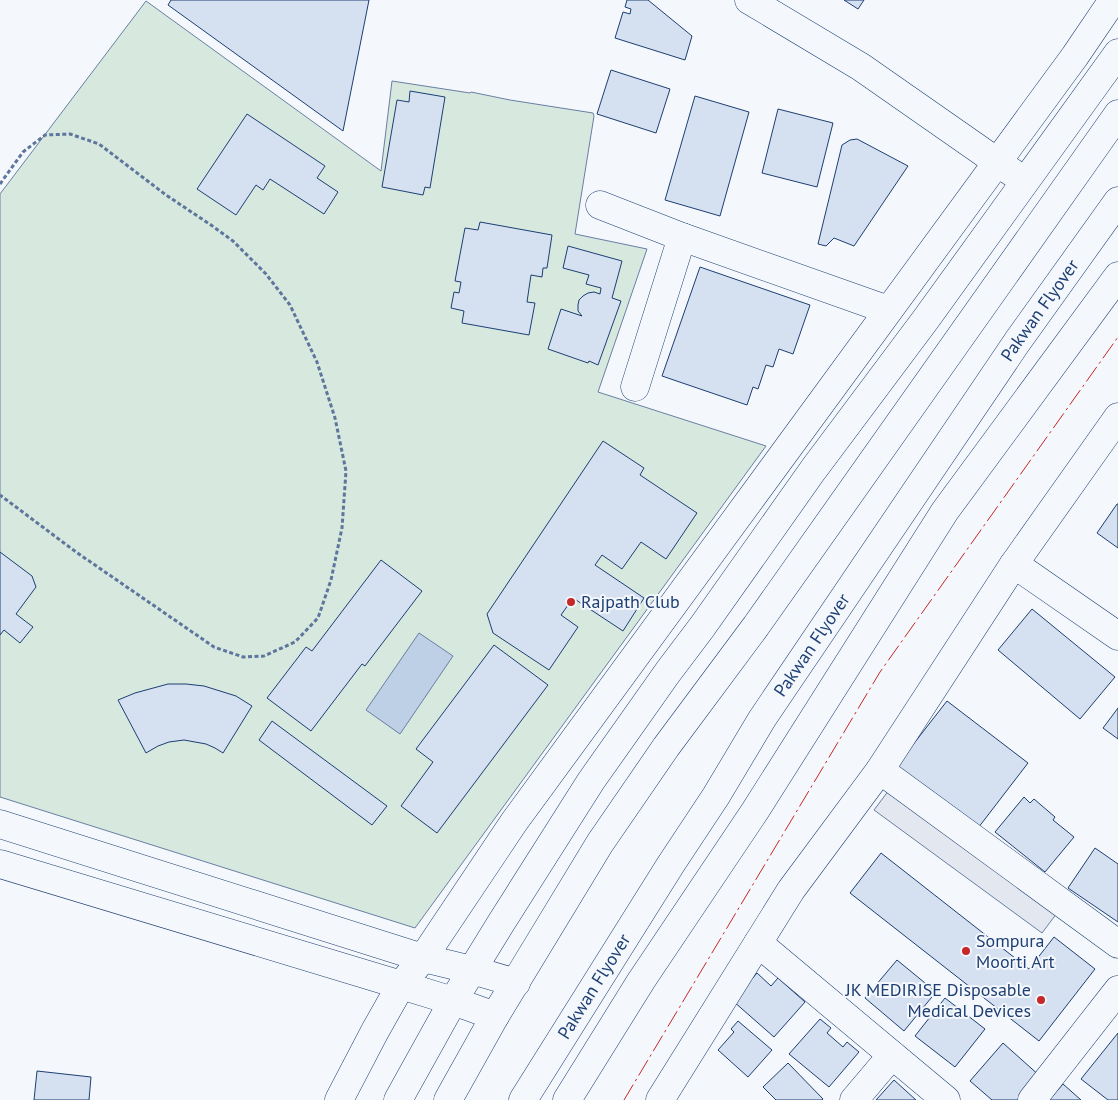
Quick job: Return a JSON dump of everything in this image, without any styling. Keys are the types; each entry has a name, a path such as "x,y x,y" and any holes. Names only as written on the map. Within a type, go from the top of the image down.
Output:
{"main road":[{"path":"748,0 861,67 1026,181"},
{"path":"339,1100 401,985 423,958 514,822 1075,56 1113,0"},
{"path":"398,1100 453,1001 586,789 813,470 926,319 1118,53"},
{"path":"448,1100 495,1016 600,843 666,747 756,626 1118,114"},
{"name":"Pakwan Flyover","path":"523,1100 671,864 716,796 762,718 1017,342 1118,201"},
{"path":"600,205 682,237 888,310"},
{"path":"635,387 682,237"},
{"path":"567,1100 641,981 755,811 945,511 1118,276"},
{"path":"660,1100 791,890 880,770 1014,564 1118,417"},
{"path":"1014,564 1118,636"},
{"path":"880,770 1118,944"},
{"path":"0,824 423,958 516,983"},
{"path":"0,864 401,985 495,1016"},
{"path":"758,943 946,1100"},
{"path":"1032,1100 1118,990"},
{"path":"854,1100 892,1055"}],"path":[{"path":"0,184 23,152 45,136 70,134 99,144 166,195 233,241 266,274 290,306 317,362 335,418 346,471 342,528 331,580 318,618 295,642 264,656 243,657 214,647 76,552 0,495"}],"shaded area":[{"path":"146,1 381,171 392,81 471,92 593,113 575,234 647,249 598,392 766,446 415,928 0,797 0,194"},
{"path":"898,778 1066,901 1042,933 874,810"}],"water":[{"path":"419,633 453,656 400,734 366,710"}],"building":[{"path":"171,0 369,0 343,131 168,5"},
{"path":"627,0 648,0 692,36 685,60 615,38 623,12 630,14 631,9 625,7"},
{"path":"844,0 864,0 858,9"},
{"path":"611,70 670,89 656,133 597,114"},
{"path":"410,91 445,97 430,188 425,187 423,195 382,187 397,100 409,102"},
{"path":"695,96 749,112 720,216 665,200"},
{"path":"778,109 833,123 817,187 762,173"},
{"path":"247,114 325,166 317,178 338,192 324,214 270,179 263,190 256,185 236,215 197,189"},
{"path":"857,139 908,166 854,246 834,238 826,246 818,244 842,145 850,140"},
{"path":"480,222 552,235 547,268 543,268 542,277 531,275 527,302 535,303 529,335 462,323 464,311 451,308 454,292 459,293 461,282 455,281 465,228 478,230"},
{"path":"568,246 622,261 612,298 621,301 598,365 548,349 561,309 582,316 578,311 579,300 588,293 600,294 601,288 586,284 589,275 563,268"},
{"path":"700,267 810,305 793,354 779,349 773,367 766,365 758,389 753,387 747,405 662,376"},
{"path":"603,441 644,468 640,475 697,513 666,559 641,542 622,569 602,555 595,565 644,598 623,631 573,598 561,615 578,627 549,670 493,633 487,614"},
{"path":"1118,504 1118,548 1097,533"},
{"path":"0,552 32,576 36,587 16,614 33,627 20,643 4,630 0,635"},
{"path":"381,560 422,591 365,666 362,664 311,731 267,698 306,647 312,651"},
{"path":"1032,609 1115,677 1080,719 998,650"},
{"path":"494,645 548,685 437,833 401,806 433,762 416,749"},
{"path":"168,684 204,686 236,696 252,706 223,753 206,744 184,740 169,742 146,753 118,700"},
{"path":"947,701 1028,763 975,832 894,769"},
{"path":"1118,708 1118,739 1103,728"},
{"path":"272,721 387,806 372,825 259,740"},
{"path":"1024,797 1030,803 1034,799 1055,817 1053,820 1074,837 1045,872 995,832"},
{"path":"1095,848 1118,864 1118,922 1068,888"},
{"path":"881,853 1029,969 1054,937 1095,969 1039,1041 850,893"},
{"path":"897,960 936,992 904,1031 865,998"},
{"path":"757,973 771,986 778,978 805,1002 774,1037 733,1001"},
{"path":"945,998 985,1029 955,1067 915,1036"},
{"path":"820,1019 831,1028 827,1033 843,1047 847,1042 859,1052 829,1087 789,1054"},
{"path":"738,1021 772,1050 748,1077 718,1050 734,1032 731,1029"},
{"path":"1118,1033 1118,1100 1108,1100 1081,1079"},
{"path":"1003,1043 1041,1077 1020,1100 992,1100 970,1081"},
{"path":"788,1063 822,1100 776,1100 763,1087"},
{"path":"37,1071 91,1077 89,1100 34,1100"},
{"path":"894,1080 916,1100 876,1100"},
{"path":"1063,1084 1081,1100 1049,1100"}],"power":[{"path":"624,1100 880,672 1118,337"}],"place":[{"name":"Rajpath Club","path":"571,602"},
{"name":"Sompura Moorti Art","path":"966,951"},
{"name":"JK MEDIRISE Disposable Medical Devices","path":"1041,1000"}]}
